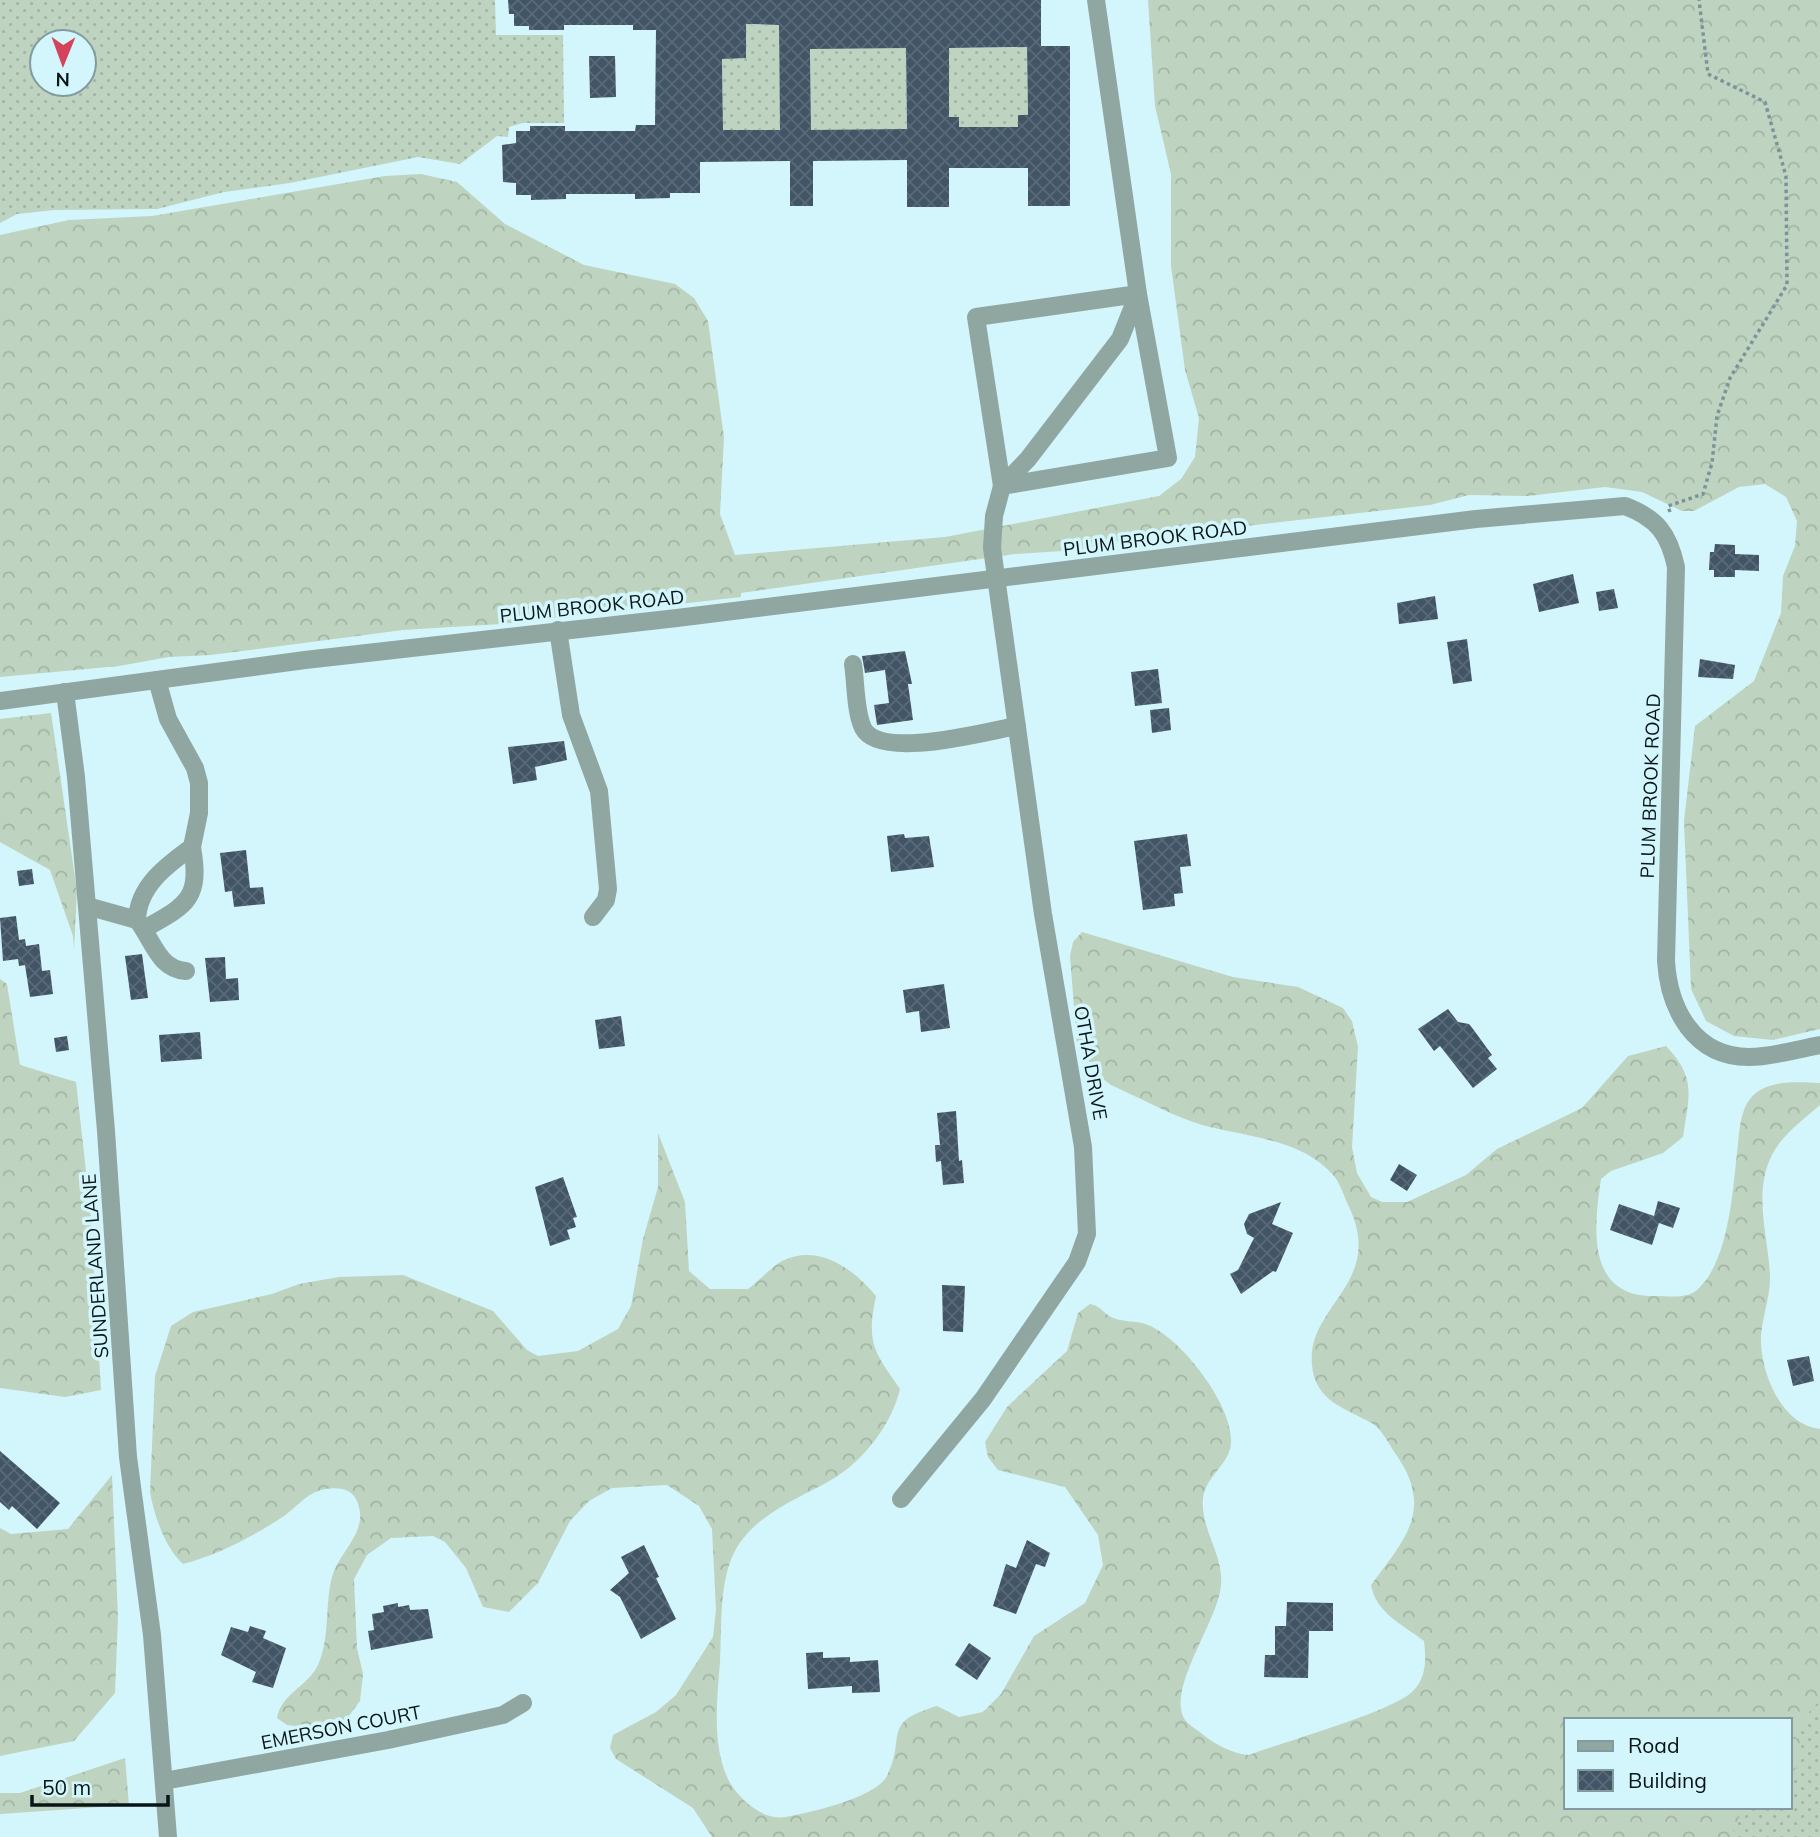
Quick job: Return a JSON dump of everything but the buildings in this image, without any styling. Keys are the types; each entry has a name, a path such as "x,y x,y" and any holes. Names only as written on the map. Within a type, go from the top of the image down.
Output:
{"street":[{"path":"1002,486 1168,458 1138,294 1096,0"},
{"path":"1002,486 976,317 1138,294"},
{"path":"1002,486 1028,459 1120,339 1138,294"},
{"name":"OTHA DRIVE","path":"901,1499 983,1399 1077,1262 1087,1234 1083,1147 1043,914 992,548 994,516 1002,486"},
{"name":"PLUM BROOK ROAD","path":"0,701 558,629 677,618 1527,513 1625,506 1644,513 1660,525 1672,546 1676,566 1666,961 1667,985 1674,1008 1688,1029 1704,1044 1724,1053 1748,1057 1820,1045"},
{"path":"558,629 571,715 599,790 608,889 606,900 593,918"},
{"path":"853,664 862,726 868,735 880,741 921,743 1017,726"},
{"path":"87,906 141,924 188,902 194,892 196,879 192,847 199,813 199,783 195,768 168,719 158,680"},
{"name":"SUNDERLAND LANE","path":"65,692 87,906 116,1253 128,1457 152,1634 168,1837"},
{"path":"186,971 173,970 163,963 141,924 137,907 154,879 192,847"},
{"name":"EMERSON COURT","path":"163,1781 439,1729 503,1715 523,1703"}],"path":[{"path":"1672,520 1668,506 1703,494 1712,463 1717,415 1730,378 1787,285 1786,176 1765,102 1708,74 1699,0"}],"green space":[{"path":"0,0 495,0 496,35 563,35 564,123 523,123 509,127 508,137 497,136 460,164 418,157 290,183 224,192 157,209 54,210 17,214 0,223"},
{"path":"1148,0 1820,0 1820,1029 1773,1040 1734,1036 1706,1021 1691,989 1684,821 1695,726 1754,681 1781,613 1783,576 1795,546 1797,521 1786,497 1765,484 1739,487 1694,511 1682,511 1642,492 1605,487 1528,496 1469,495 1430,505 1246,526 1184,527 1078,550 1015,554 741,593 741,597 501,624 403,630 211,655 169,657 119,666 0,677 0,235 69,220 152,216 385,176 421,174 457,182 505,224 584,265 675,284 694,298 708,321 724,437 720,514 735,555 945,537 1159,496 1181,479 1195,457 1199,418 1185,370 1171,266 1171,174 1155,106"},
{"path":"745,18 752,25 779,25 780,130 696,131 723,110 722,52 724,58 746,58"},
{"path":"906,21 907,147 811,130 810,22"},
{"path":"948,21 964,48 1027,47 1028,115 1018,116 1018,127 959,127 959,117 949,117"},
{"path":"51,713 77,891 74,950 73,936 50,870 0,842 0,719"},
{"path":"1082,932 1233,977 1298,987 1343,1008 1352,1021 1358,1047 1352,1147 1357,1173 1371,1197 1382,1202 1407,1202 1466,1175 1497,1149 1582,1108 1628,1056 1666,1046 1683,1068 1687,1078 1688,1098 1683,1137 1663,1153 1611,1171 1601,1179 1598,1198 1599,1256 1616,1285 1633,1293 1678,1296 1697,1290 1717,1261 1723,1242 1732,1201 1740,1127 1747,1104 1756,1093 1773,1085 1792,1082 1820,1083 1820,1105 1785,1136 1770,1159 1765,1173 1762,1202 1770,1275 1761,1335 1766,1371 1777,1398 1795,1419 1820,1429 1820,1701 1804,1722 1797,1767 1792,1773 1792,1718 1564,1718 1564,1809 1746,1809 1740,1815 1731,1837 712,1837 693,1808 616,1759 610,1748 613,1735 656,1712 676,1695 713,1637 716,1610 712,1529 699,1506 667,1485 612,1488 589,1501 570,1521 538,1583 509,1612 483,1607 466,1568 445,1542 433,1536 391,1538 367,1555 354,1579 357,1648 363,1674 360,1701 342,1725 330,1731 287,1725 277,1718 289,1696 308,1679 318,1665 326,1634 329,1592 334,1570 357,1532 360,1511 356,1499 349,1492 334,1488 318,1491 248,1538 209,1556 183,1564 161,1531 150,1492 155,1376 171,1326 193,1312 272,1294 299,1284 339,1277 403,1275 493,1311 527,1350 538,1356 578,1351 618,1329 631,1306 643,1239 658,1187 658,1133 685,1202 689,1271 710,1289 748,1289 782,1261 795,1256 809,1255 834,1261 857,1276 876,1296 872,1325 874,1346 900,1389 883,1428 865,1453 831,1480 762,1520 750,1530 732,1557 722,1608 717,1735 727,1777 743,1800 751,1806 768,1815 785,1817 840,1803 870,1791 887,1776 893,1762 898,1732 908,1718 937,1706 959,1717 983,1712 1001,1694 1034,1636 1085,1603 1103,1565 1098,1535 1065,1487 998,1470 988,1457 985,1442 1007,1407 1067,1351 1078,1313 1090,1304 1115,1319 1148,1325 1175,1344 1203,1374 1224,1410 1229,1427 1230,1450 1208,1483 1203,1498 1205,1520 1219,1563 1221,1585 1212,1617 1187,1673 1182,1691 1181,1707 1185,1720 1218,1745 1249,1755 1361,1717 1401,1700 1412,1692 1423,1674 1424,1641 1384,1611 1371,1585 1395,1553 1411,1523 1413,1491 1407,1473 1382,1433 1373,1424 1325,1396 1314,1378 1312,1365 1313,1344 1320,1326 1342,1293 1358,1257 1358,1235 1343,1192 1334,1176 1304,1153 1286,1145 1193,1122 1111,1085 1099,1076 1077,1044 1070,956 1073,942"},
{"path":"0,979 7,984 20,1065 76,1082 90,1206 101,1390 65,1397 0,1388"},
{"path":"112,1475 118,1617 115,1693 74,1741 0,1756 0,1528 11,1534 68,1529"},
{"path":"1820,1686 1820,1837 1487,1837 1701,1809 1792,1809 1792,1718"},
{"path":"125,1758 129,1805 0,1814 0,1793 20,1793"}]}
